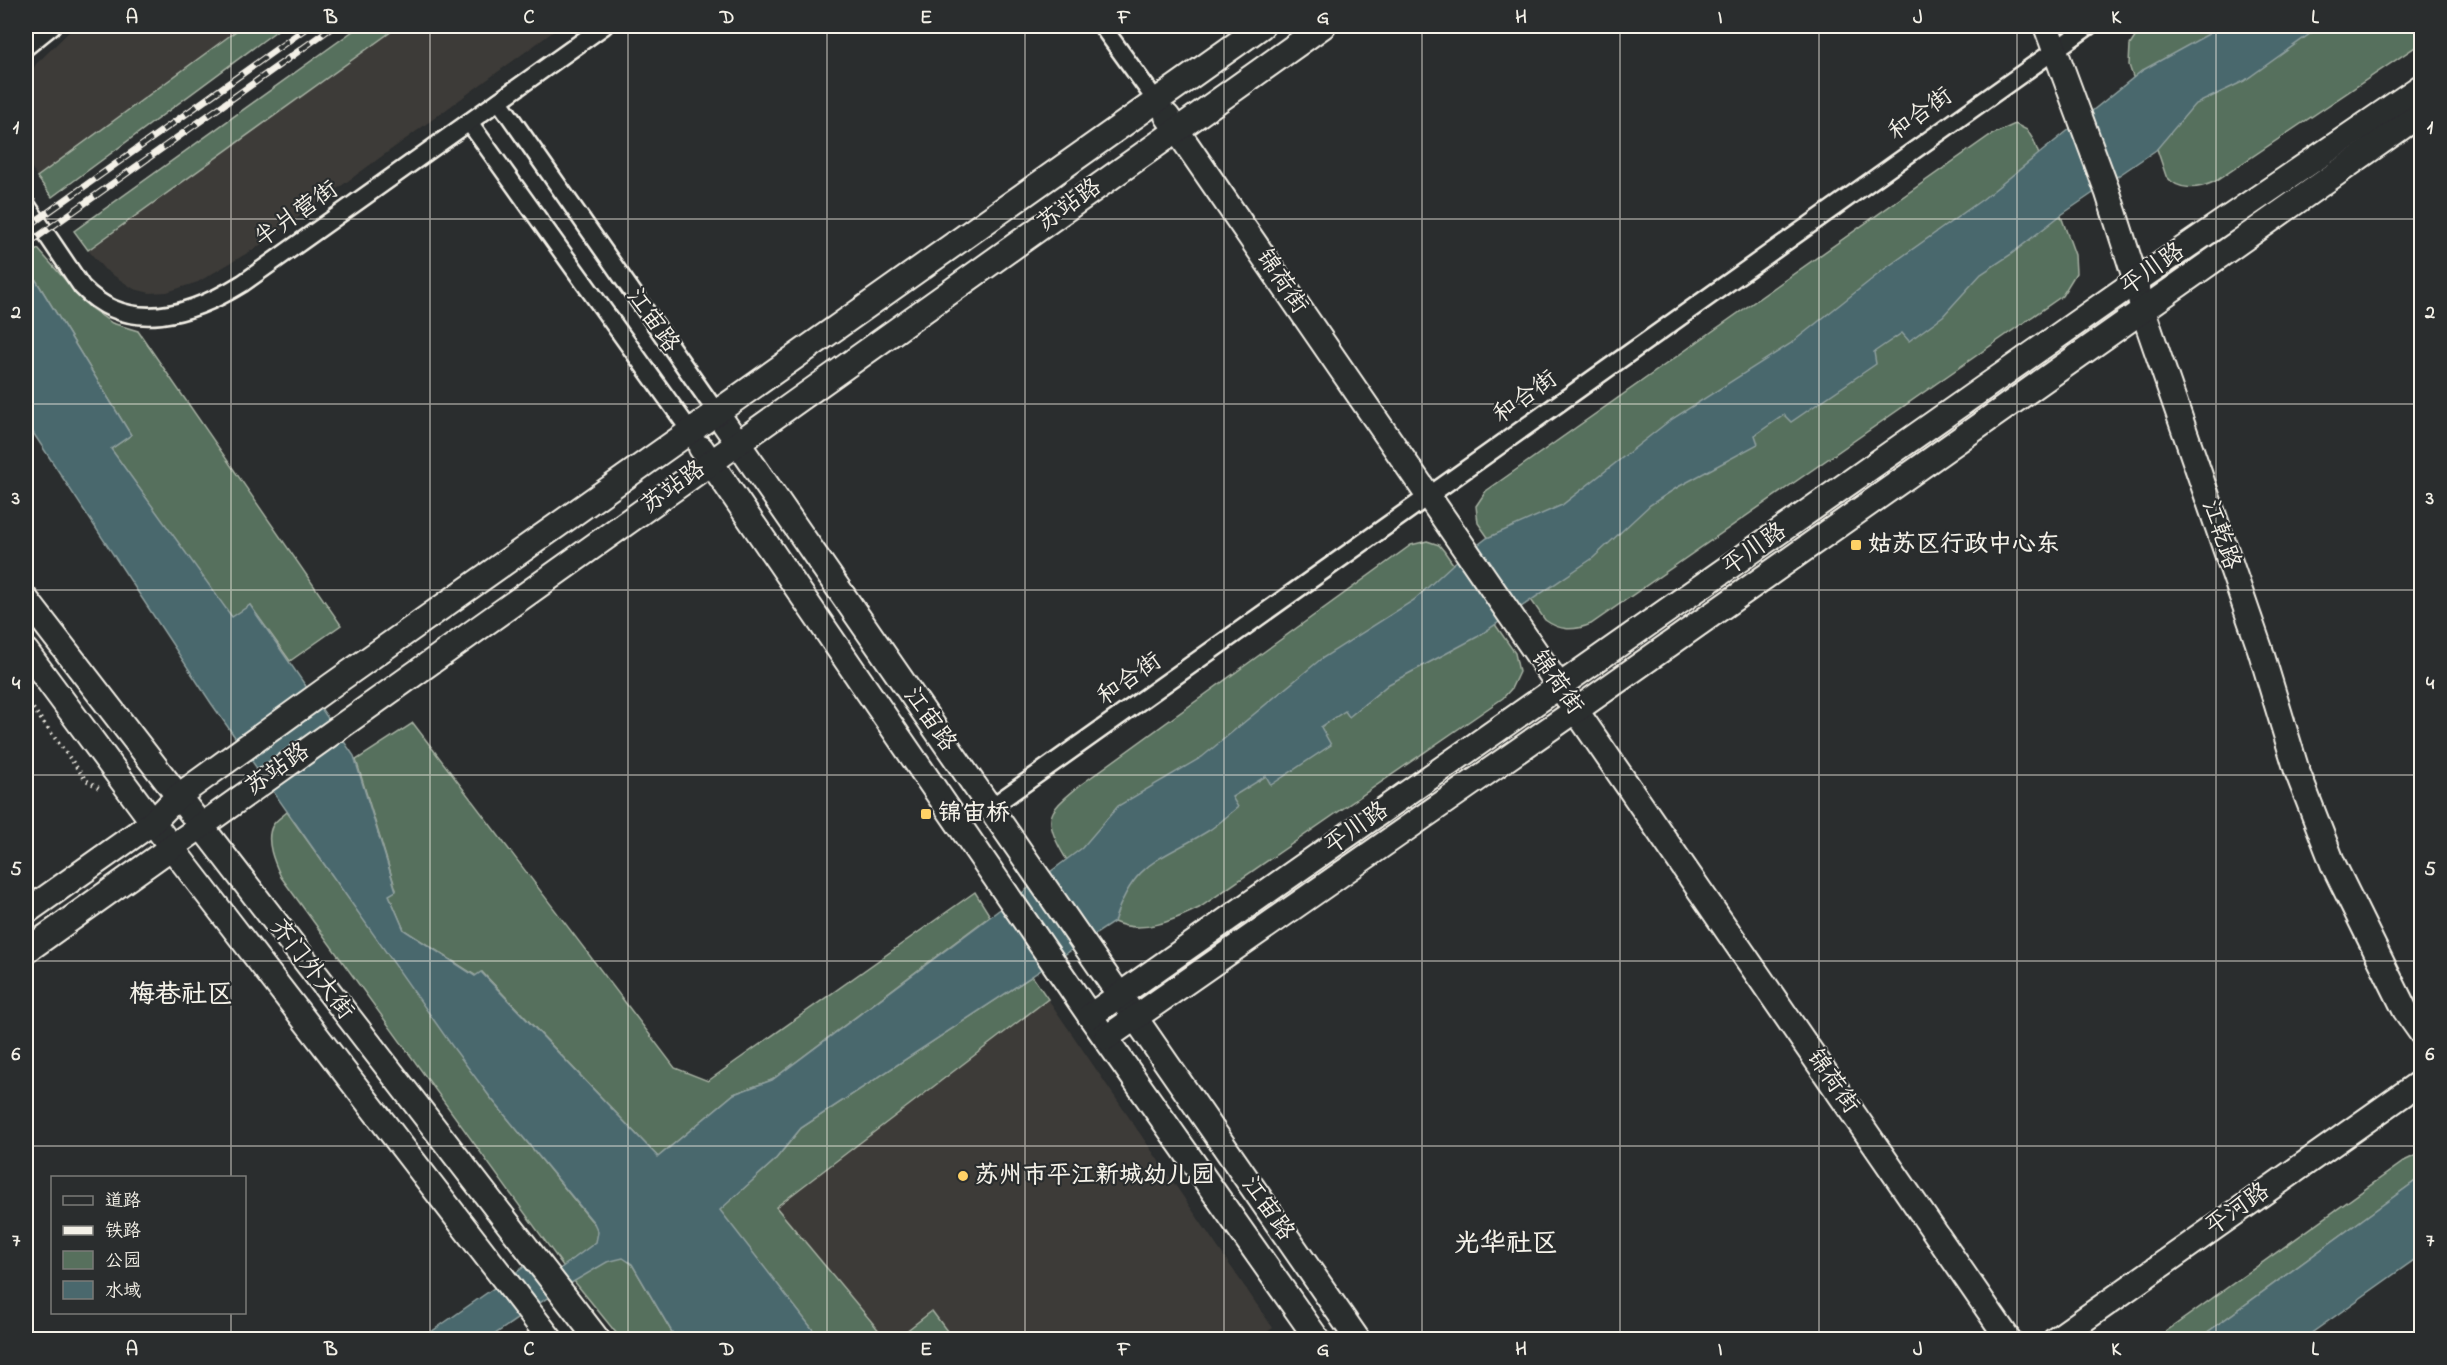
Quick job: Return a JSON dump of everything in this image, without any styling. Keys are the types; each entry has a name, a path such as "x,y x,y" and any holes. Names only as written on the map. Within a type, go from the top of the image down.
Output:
{"street":[{"path":"26,48 52,26"},
{"name":"半爿营街","path":"26,204 82,287 94,299 108,307 138,316 176,314 243,283 604,26"},
{"name":"锦荷街","path":"1102,26 1157,102 2009,1340"},
{"name":"苏站路","path":"26,912 153,822 177,797 220,765 1262,26"},
{"name":"苏站路","path":"26,951 1323,26"},
{"name":"江乾路","path":"2046,26 2108,193 2136,281 2143,311 2260,649 2297,771 2333,864 2405,1010 2421,1034"},
{"name":"和合街","path":"990,808 1429,498 2089,26"},
{"name":"平川路","path":"1090,1016 2136,281 2421,86"},
{"name":"江宙路","path":"499,101 1358,1340"},
{"name":"平川路","path":"1106,1038 1575,711 2421,113"},
{"name":"江宙路","path":"470,122 691,432 1090,1016 1318,1340"},
{"name":"齐门外大街","path":"26,599 598,1340"},
{"name":"齐门外大街","path":"26,651 172,848 547,1334"},
{"name":"平河路","path":"2055,1340 2421,1081"}],"shaded area":[{"path":"75,26 243,26 37,177 26,158 26,81 36,64"},
{"path":"399,26 561,26 256,248 198,282 167,292 150,293 134,289 104,269 88,250"},
{"name":"苏州市平江新城幼儿园","path":"1048,999 1273,1328 1256,1340 953,1339 932,1311 896,1339 886,1339 775,1207"}],"green space":[{"path":"243,26 283,26 52,197 37,177"},
{"path":"360,26 399,26 88,250 74,231"},
{"path":"2142,26 2421,26 2421,43 2216,181 2190,188 2177,185 2166,176 2129,65 2130,45"},
{"path":"2015,124 2027,130 2034,141 2075,255 2076,273 2062,296 1591,624 1567,629 1545,620 1478,523 1476,506 1486,491 1989,136"},
{"path":"38,249 89,307 112,323 138,331 341,625 290,661 250,605 232,618 111,449 131,435 26,264 26,258"},
{"path":"1427,541 1439,545 1444,551 1515,653 1519,672 1511,689 1503,698 1199,908 1169,921 1147,926 1125,926 1114,922 1084,885 1062,852 1051,823 1053,812 1058,805 1079,786 1411,545"},
{"path":"413,723 675,1068 708,1081 975,892 990,916 772,1080 734,1094 658,1157 482,972 476,976 404,930 389,895 396,890 356,760"},
{"path":"287,812 490,1097 590,1219 632,1264 676,1339 621,1339 574,1281 281,877 271,852 270,838 273,825"},
{"path":"1032,976 1048,999 776,1207 886,1339 820,1339 719,1210 774,1161 801,1128"},
{"path":"2421,1153 2421,1177 2198,1339 2154,1340 2406,1160"},
{"path":"932,1311 953,1339 896,1339"}],"water":[{"path":"2223,26 2321,26 2244,81 2194,105 2156,150 2061,215 2010,255 1981,274 1943,316 1909,341 1902,333 1874,352 1876,364 1791,422 1784,415 1755,435 1758,444 1678,487 1650,505 1593,558 1477,637 1389,684 1349,717 1345,711 1321,727 1331,745 1271,785 1266,776 1232,797 1238,807 1208,831 1163,856 1140,874 1130,886 1114,922 801,1128 774,1161 720,1210 820,1339 676,1339 632,1264 623,1258 607,1262 556,1292 488,1339 421,1339 531,1262 546,1279 596,1242 598,1232 594,1223 490,1097 452,1046 211,703 26,422 26,264 131,435 111,449 232,617 250,605 354,756 396,891 389,895 404,930 475,976 481,972 658,1157 734,1094 772,1080 1082,848 1118,806 1202,757 1321,659 1414,600 1453,564 1487,538 1562,505 1669,421 1790,344 1886,268 1983,199 2143,70"},
{"path":"2421,1177 2421,1255 2303,1339 2198,1339"}],"railway":[{"path":"26,228 309,26"},
{"path":"26,245 334,26"}],"place":[{"name":"姑苏区行政中心东","path":"1856,545"},
{"name":"锦宙桥","path":"926,814"},
{"name":"苏州市平江新城幼儿园","path":"963,1176"}],"district":[{"name":"梅巷社区","path":"181,996"},
{"name":"光华社区","path":"1506,1245"}]}
